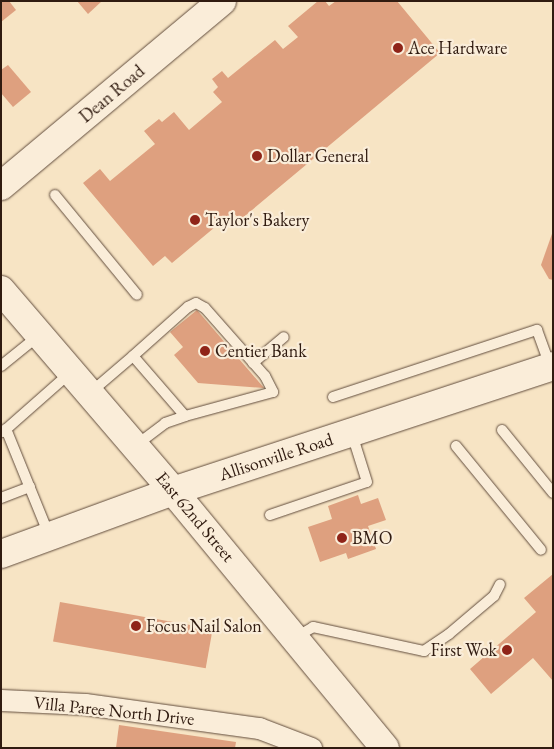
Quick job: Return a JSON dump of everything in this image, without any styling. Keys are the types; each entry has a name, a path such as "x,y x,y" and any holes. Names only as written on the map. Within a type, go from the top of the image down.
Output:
{"street":[{"name":"Dean Road","path":"1,186 222,1"},
{"name":"East 62nd Street","path":"1,290 173,491 385,748"},
{"name":"Allisonville Road","path":"1,554 173,491 552,366"},
{"name":"Villa Paree North Drive","path":"1,700 85,704 259,728 311,748"}],"lane":[{"path":"55,195 137,296"},
{"path":"90,393 196,303 205,308 265,376 272,392 165,423 135,446"},
{"path":"333,397 537,330 552,366"},
{"path":"2,367 38,335"},
{"path":"253,363 284,336"},
{"path":"133,356 185,416"},
{"path":"50,536 4,431 71,372"},
{"path":"502,430 553,493"},
{"path":"270,515 367,482 351,432"},
{"path":"456,446 541,550"},
{"path":"1,498 30,487"},
{"path":"294,638 313,627 424,651 449,634 494,596 500,584"}],"building":[{"path":"1,1 9,1 16,10 1,22"},
{"path":"77,1 102,1 88,14"},
{"path":"318,1 325,1 329,6 336,1 397,1 440,53 240,220 233,212 172,263 165,256 153,266 83,183 100,169 110,181 155,144 144,131 159,119 162,122 174,112 189,130 222,102 213,92 218,87 212,79 222,71 228,78 275,40 283,49 298,37 288,26"},
{"path":"8,65 31,92 13,107 1,93 1,70"},
{"path":"553,231 553,280 549,279 541,265"},
{"name":"Centier Bank","path":"197,310 264,388 198,383 174,355 183,347 170,332"},
{"name":"BMO","path":"358,495 361,504 378,498 386,520 368,526 376,549 348,559 346,553 320,562 308,527 332,519 328,506"},
{"path":"553,574 553,681 533,658 491,694 470,669 536,612 524,598"},
{"path":"60,602 213,629 206,668 53,641"},
{"path":"119,725 236,742 235,748 116,748"}],"place":[{"name":"Ace Hardware","path":"398,48"},
{"name":"Dollar General","path":"257,156"},
{"name":"Taylor's Bakery","path":"195,220"},
{"name":"Centier Bank","path":"205,351"},
{"name":"BMO","path":"342,538"},
{"name":"Focus Nail Salon","path":"136,626"},
{"name":"First Wok","path":"507,650"}]}
